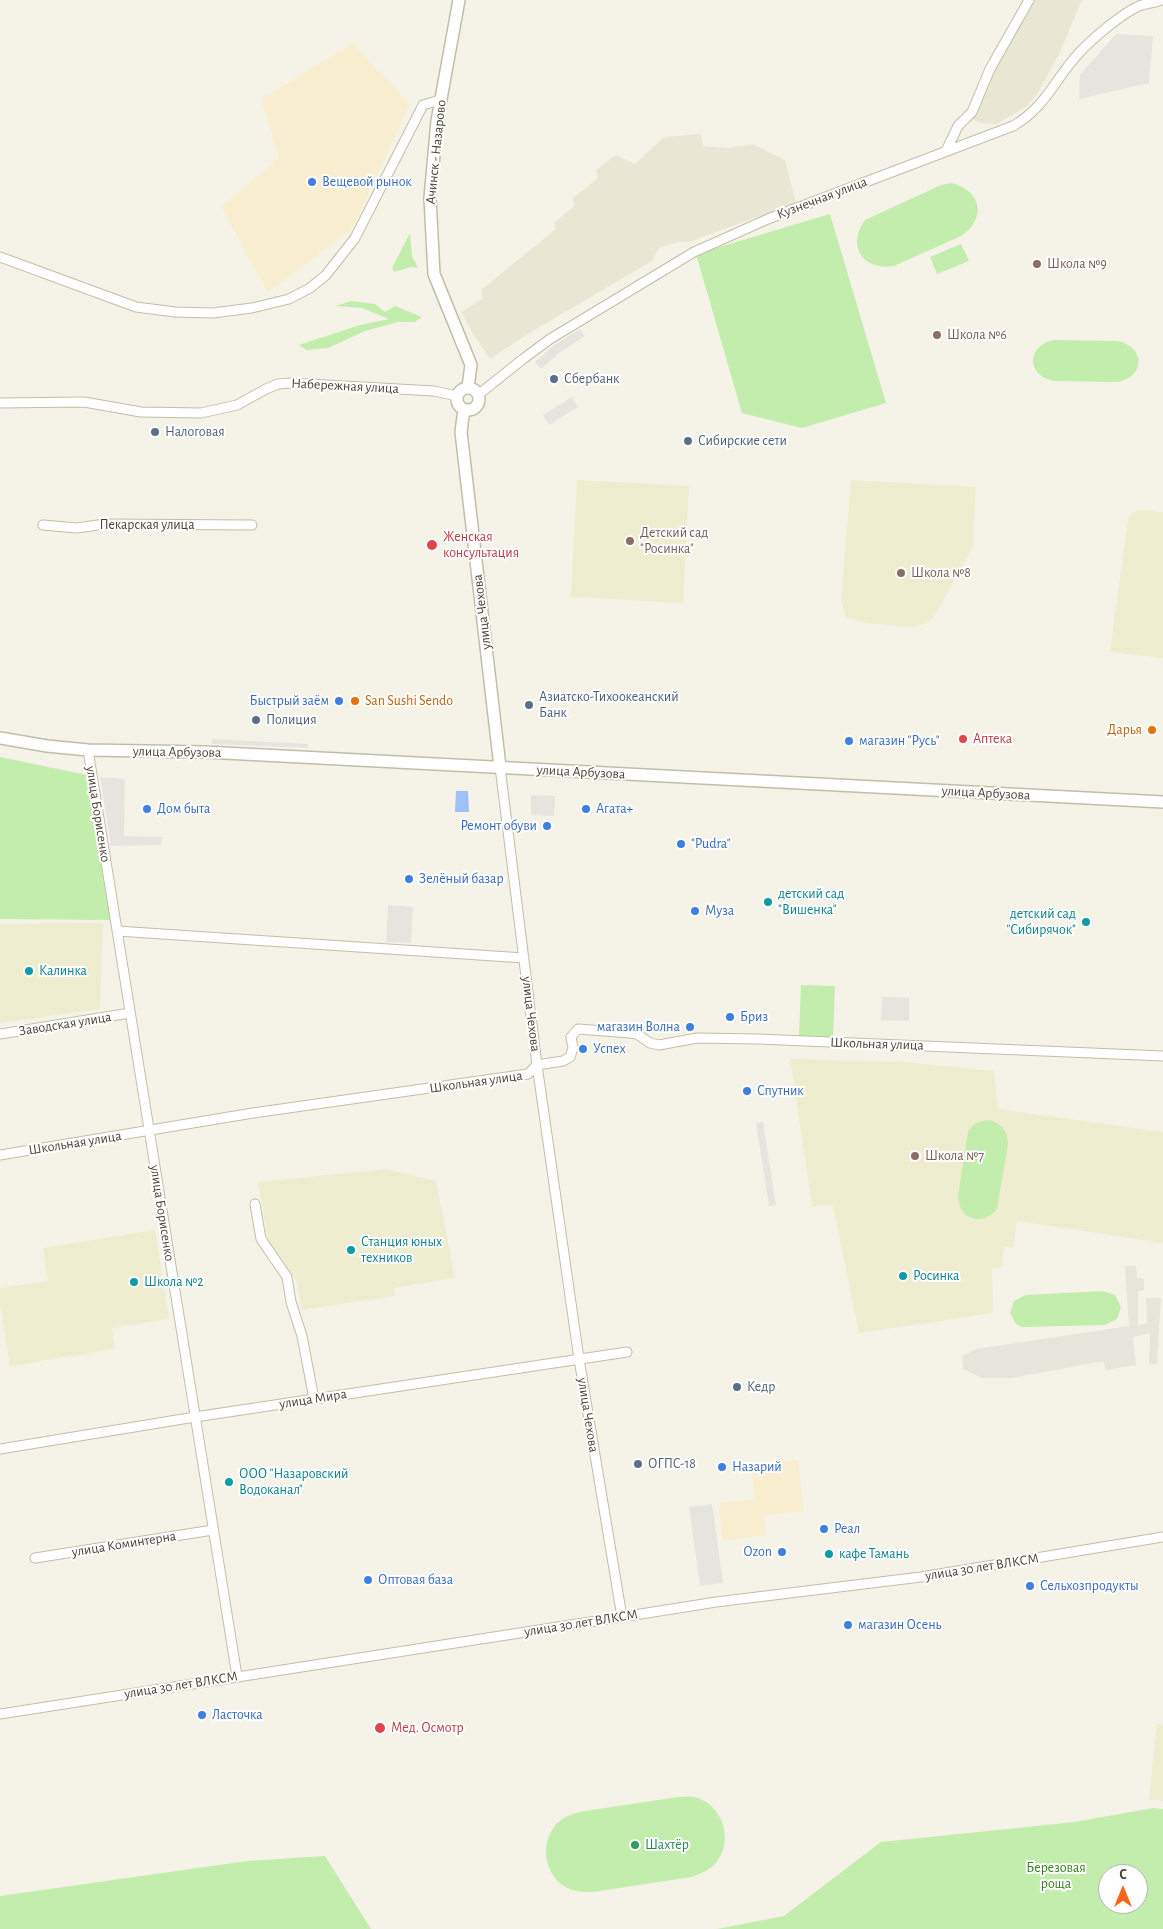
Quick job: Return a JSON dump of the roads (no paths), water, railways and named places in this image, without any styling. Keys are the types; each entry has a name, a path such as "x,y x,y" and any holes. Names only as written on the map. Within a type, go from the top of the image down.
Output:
{"street":[{"name":"Ачинск - Назарово","path":"459,0 437,120 430,198 434,274 471,365 468,387"},
{"path":"946,150 958,126 972,112 990,69 1029,0"},
{"name":"Кузнечная улица","path":"478,395 550,339 694,252 768,219 1013,126 1028,117 1040,106 1059,76 1080,52 1113,24 1140,5 1159,1"},
{"path":"0,257 136,307 175,312 213,313 252,308 289,299 310,288 326,275 356,238 423,105 440,100"},
{"name":"Набережная улица","path":"0,403 84,402 141,412 202,413 237,405 278,384 291,383 434,391 457,396"},
{"path":"468,387 476,391 478,395 480,399 476,407 468,411 460,407 456,399 459,391 468,387"},
{"name":"улица Чехова","path":"464,409 461,432 524,958 579,1359 622,1617"},
{"name":"Пекарская улица","path":"43,525 77,528 105,524 252,525"},
{"name":"улица Арбузова","path":"0,738 47,746 88,750 205,752 1163,802"},
{"name":"улица Борисенко","path":"88,750 237,1676"},
{"path":"117,931 524,958"},
{"name":"Заводская улица","path":"0,1034 130,1014"},
{"name":"Школьная улица","path":"0,1155 149,1132 253,1113 528,1074 538,1065 563,1061 570,1057 573,1048 571,1036 578,1028 637,1034 650,1043 659,1045 697,1038 1161,1056"},
{"path":"255,1204 261,1239 287,1277 291,1302 302,1336 314,1399"},
{"name":"улица Мира","path":"0,1449 195,1417 627,1352"},
{"name":"улица Коминтерна","path":"35,1558 213,1530"},
{"name":"улица 30 лет ВЛКСМ","path":"0,1714 716,1602 922,1577 1163,1537"}],"water":[{"path":"456,791 468,791 469,812 455,812"}],"place":[{"name":"Вещевой рынок","path":"312,182"},
{"name":"Школа №9","path":"1037,264"},
{"name":"Школа №6","path":"937,335"},
{"name":"Сбербанк","path":"554,379"},
{"name":"Налоговая","path":"155,432"},
{"name":"Сибирские сети","path":"688,441"},
{"name":"Детский сад \"Росинка\"","path":"630,541"},
{"name":"Женская консультация","path":"432,545"},
{"name":"Школа №8","path":"901,573"},
{"name":"Быстрый заём","path":"339,701"},
{"name":"San Sushi Sendo","path":"355,701"},
{"name":"Азиатско-Тихоокеанский Банк","path":"529,705"},
{"name":"Полиция","path":"256,720"},
{"name":"Дарья","path":"1152,730"},
{"name":"Аптека","path":"963,739"},
{"name":"магазин \"Русь\"","path":"849,741"},
{"name":"Дом быта","path":"147,809"},
{"name":"Агата+","path":"586,809"},
{"name":"Ремонт обуви","path":"547,826"},
{"name":"\"Pudra\"","path":"681,844"},
{"name":"Зелёный базар","path":"409,879"},
{"name":"детский сад \"Вишенка\"","path":"768,902"},
{"name":"Муза","path":"695,911"},
{"name":"детский сад \"Сибирячок\"","path":"1086,922"},
{"name":"Калинка","path":"29,971"},
{"name":"Бриз","path":"730,1017"},
{"name":"магазин Волна","path":"690,1027"},
{"name":"Успех","path":"583,1049"},
{"name":"Спутник","path":"747,1091"},
{"name":"Школа №7","path":"915,1156"},
{"name":"Станция юных техников","path":"351,1250"},
{"name":"Росинка","path":"903,1276"},
{"name":"Школа №2","path":"134,1282"},
{"name":"Кедр","path":"737,1387"},
{"name":"ОГПС-18","path":"638,1464"},
{"name":"Назарий","path":"722,1467"},
{"name":"ООО \"Назаровский Водоканал\"","path":"229,1482"},
{"name":"Реал","path":"824,1529"},
{"name":"Ozon","path":"782,1552"},
{"name":"кафе Тамань","path":"829,1554"},
{"name":"Оптовая база","path":"368,1580"},
{"name":"Сельхозпродукты","path":"1030,1586"},
{"name":"магазин Осень","path":"848,1625"},
{"name":"Ласточка","path":"202,1715"},
{"name":"Мед. Осмотр","path":"380,1728"},
{"name":"Шахтёр","path":"635,1845"}],"park label":[{"name":"Березовая роща","path":"1056,1876"}]}
